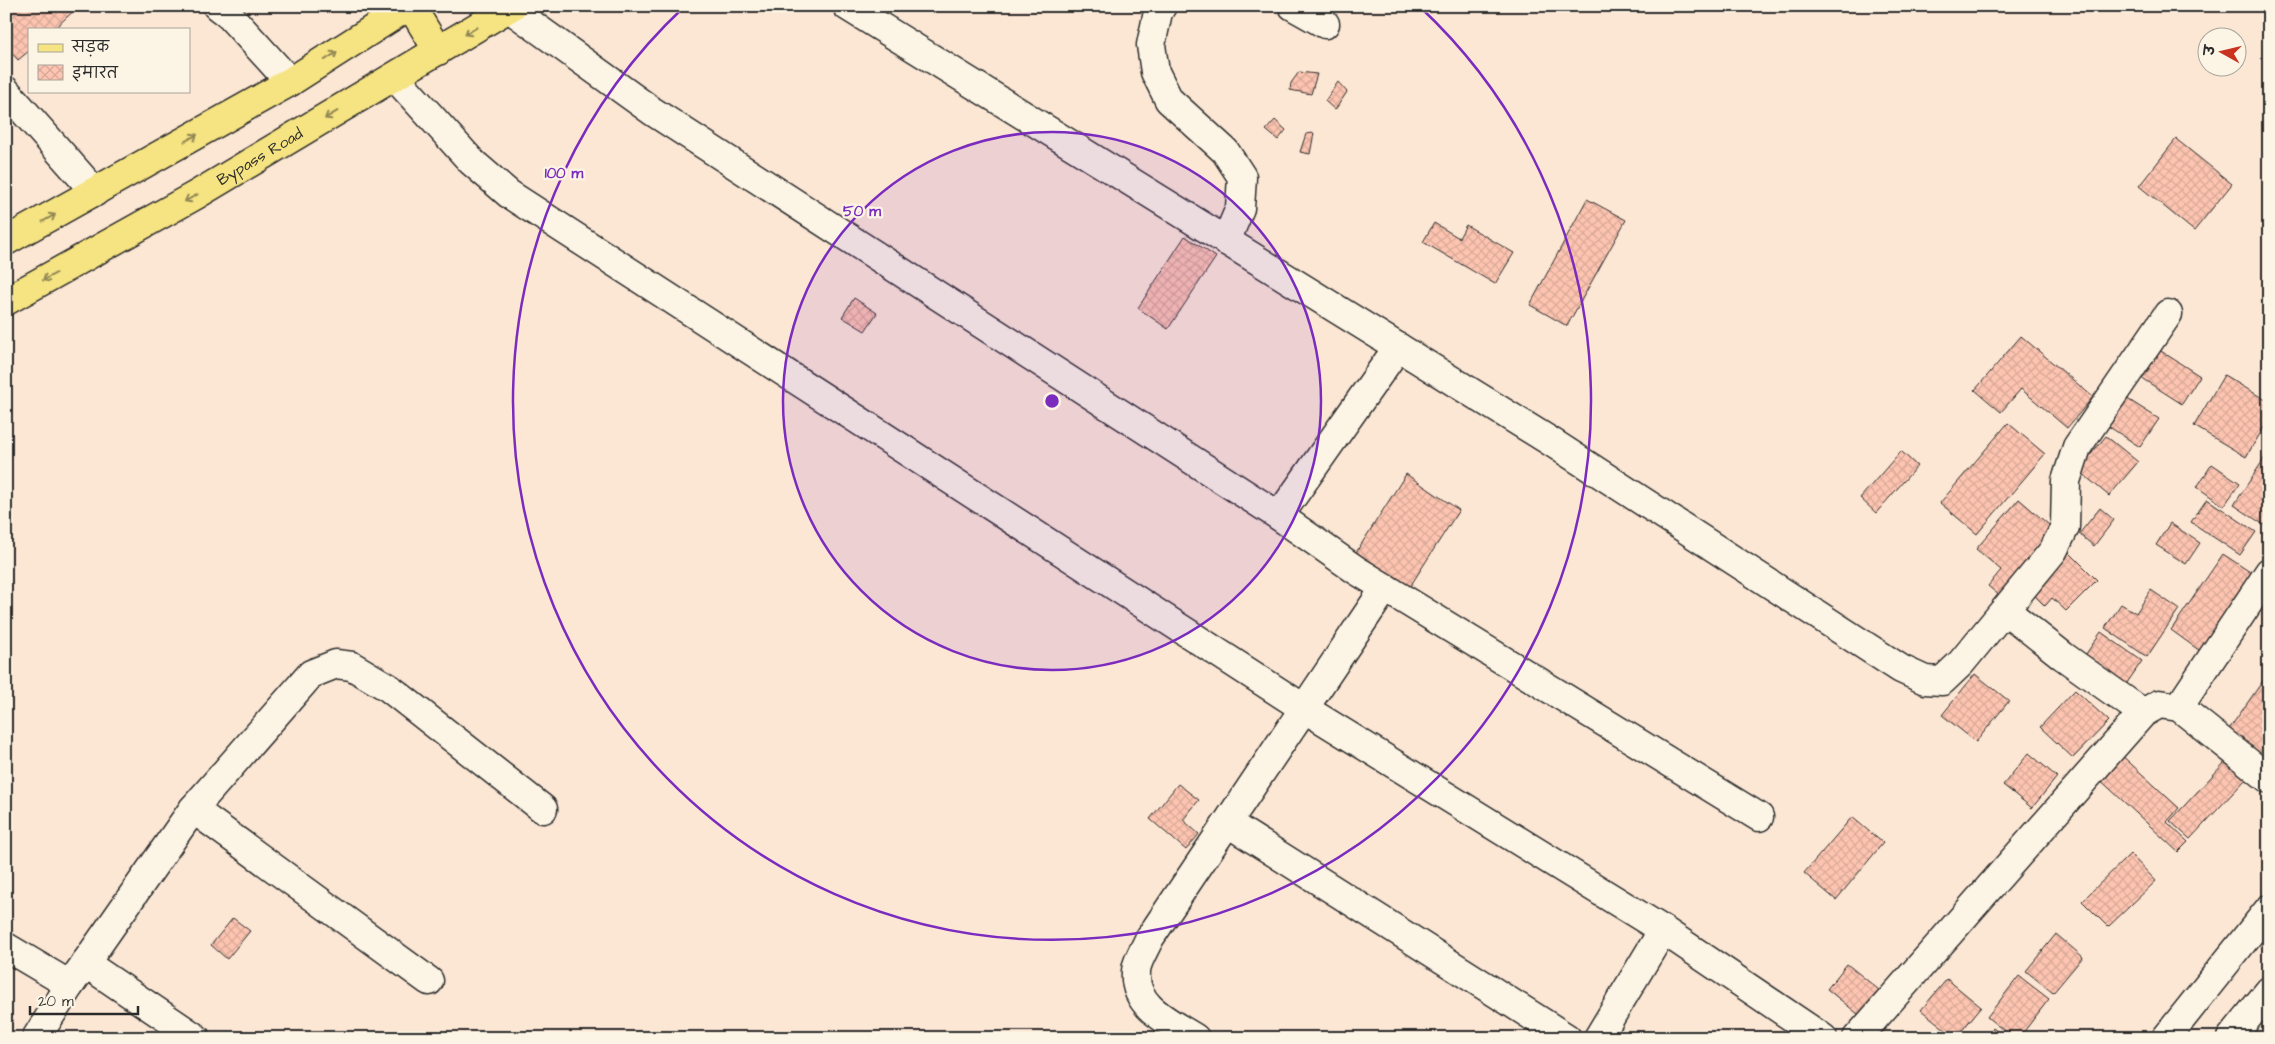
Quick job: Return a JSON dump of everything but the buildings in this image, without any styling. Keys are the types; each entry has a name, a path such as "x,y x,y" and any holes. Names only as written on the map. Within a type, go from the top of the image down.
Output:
{"main road":[{"path":"6,241 290,82 410,6 438,51"},
{"name":"Bypass Road","path":"6,301 196,195 511,7"}],"street":[{"path":"217,6 230,16 290,82"},
{"path":"847,6 1553,443 1901,669 1925,680 1942,681 1960,663 2053,552 2065,527 2066,481 2077,447 2168,314"},
{"path":"1162,6 1158,12 1151,45 1155,72 1169,100 1225,151 1242,176 1240,208 1226,241"},
{"path":"1293,6 1325,24"},
{"path":"511,7 652,111 1279,516 1319,546 1759,817"},
{"path":"395,77 472,162 509,194 1306,709 1663,930 1823,1038"},
{"path":"6,91 95,192"},
{"path":"1279,516 1398,347"},
{"path":"2179,706 2269,572"},
{"path":"1195,1038 1150,1009 1137,992 1136,971 1149,939 1306,709 1385,588"},
{"path":"2005,610 2063,656 2143,713"},
{"path":"36,1038 85,963 193,809 311,674 336,664 352,666 389,688 543,809"},
{"path":"1857,1038 2143,713 2159,704 2179,706 2269,779"},
{"path":"193,809 429,981"},
{"path":"1228,823 1567,1038"},
{"path":"2166,1038 2269,909"},
{"path":"1598,1038 1663,930"},
{"path":"6,947 70,985"},
{"path":"85,963 196,1038"},
{"path":"2231,1038 2269,991"}]}
